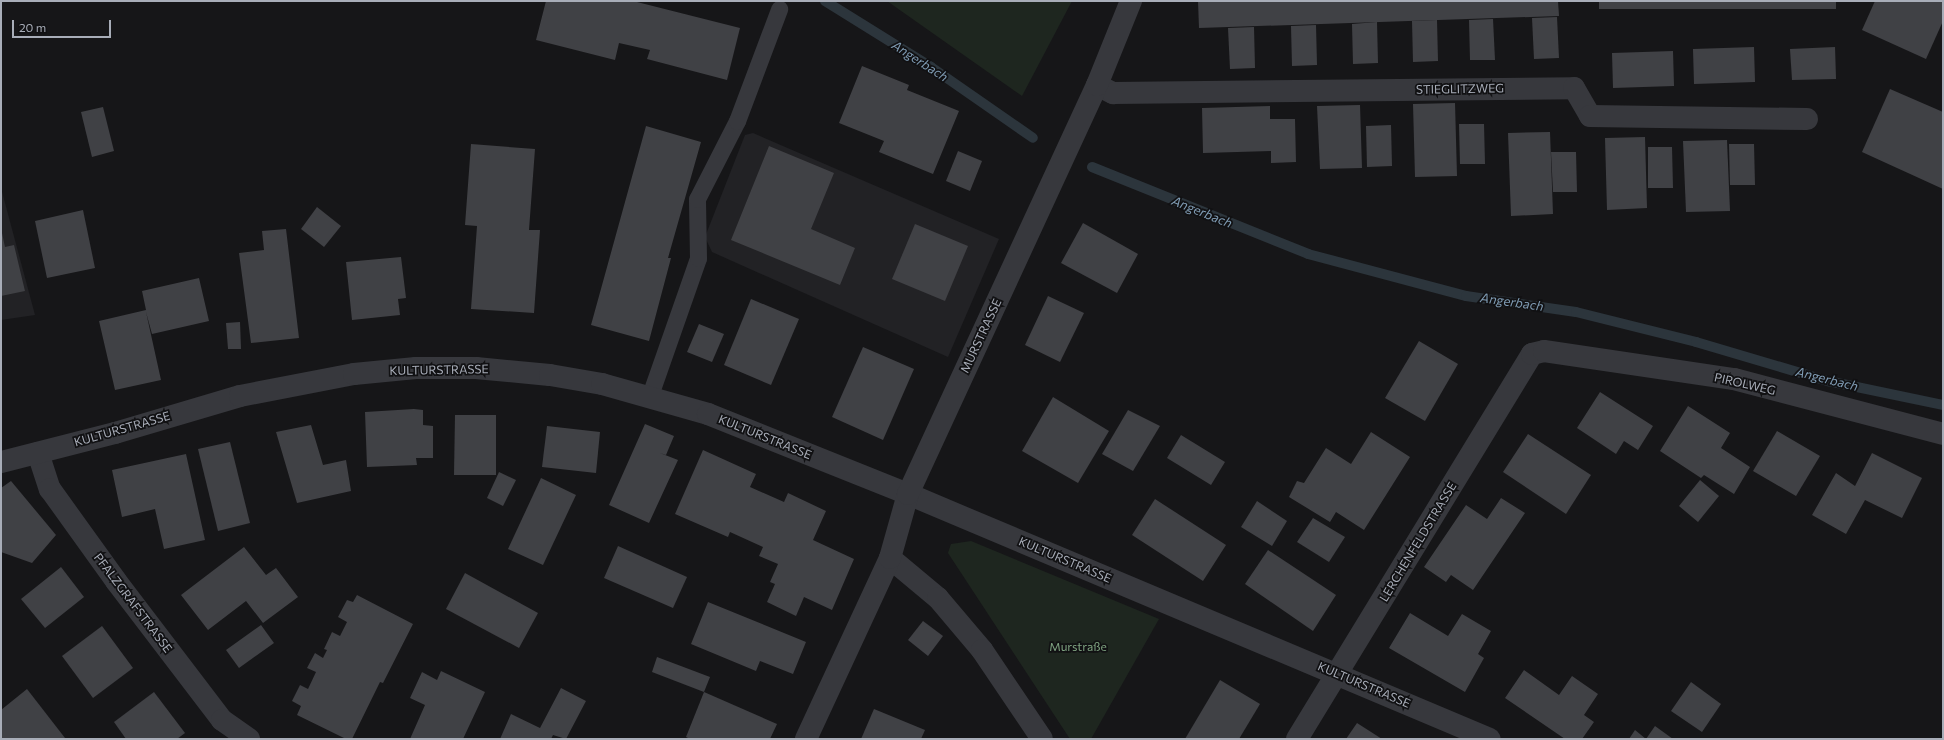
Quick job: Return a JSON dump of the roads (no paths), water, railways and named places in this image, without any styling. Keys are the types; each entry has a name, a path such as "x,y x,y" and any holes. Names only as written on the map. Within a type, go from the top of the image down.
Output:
{"street":[{"name":"MURSTRASSE","path":"806,739 890,558 908,494 1097,84 1131,1"},
{"name":"STIEGLITZWEG","path":"1097,84 1114,93 1574,88 1590,116 1807,119"},
{"name":"PIROLWEG","path":"1544,351 1734,379 1943,434"},
{"name":"LERCHENFELDSTRASSE","path":"1297,739 1532,354 1544,351"},
{"name":"KULTURSTRASSE","path":"1,462 115,433 240,396 354,374 416,368 476,368 550,375 602,384 708,414 908,494 1490,739"},
{"name":"PFALZGRAFSTRASSE","path":"38,453 50,489 99,558 222,720 249,739"},
{"path":"890,558 938,598 982,650 1042,739"}],"lane":[{"path":"649,398 698,258 697,199 737,121 779,9"}],"waterway":[{"name":"Angerbach","path":"825,1 931,67 1033,138"},
{"name":"Angerbach","path":"1092,167 1308,254 1466,296 1576,312 1696,342 1828,381 1943,405"}],"park label":[{"name":"Murstraße","path":"1078,647"}]}
